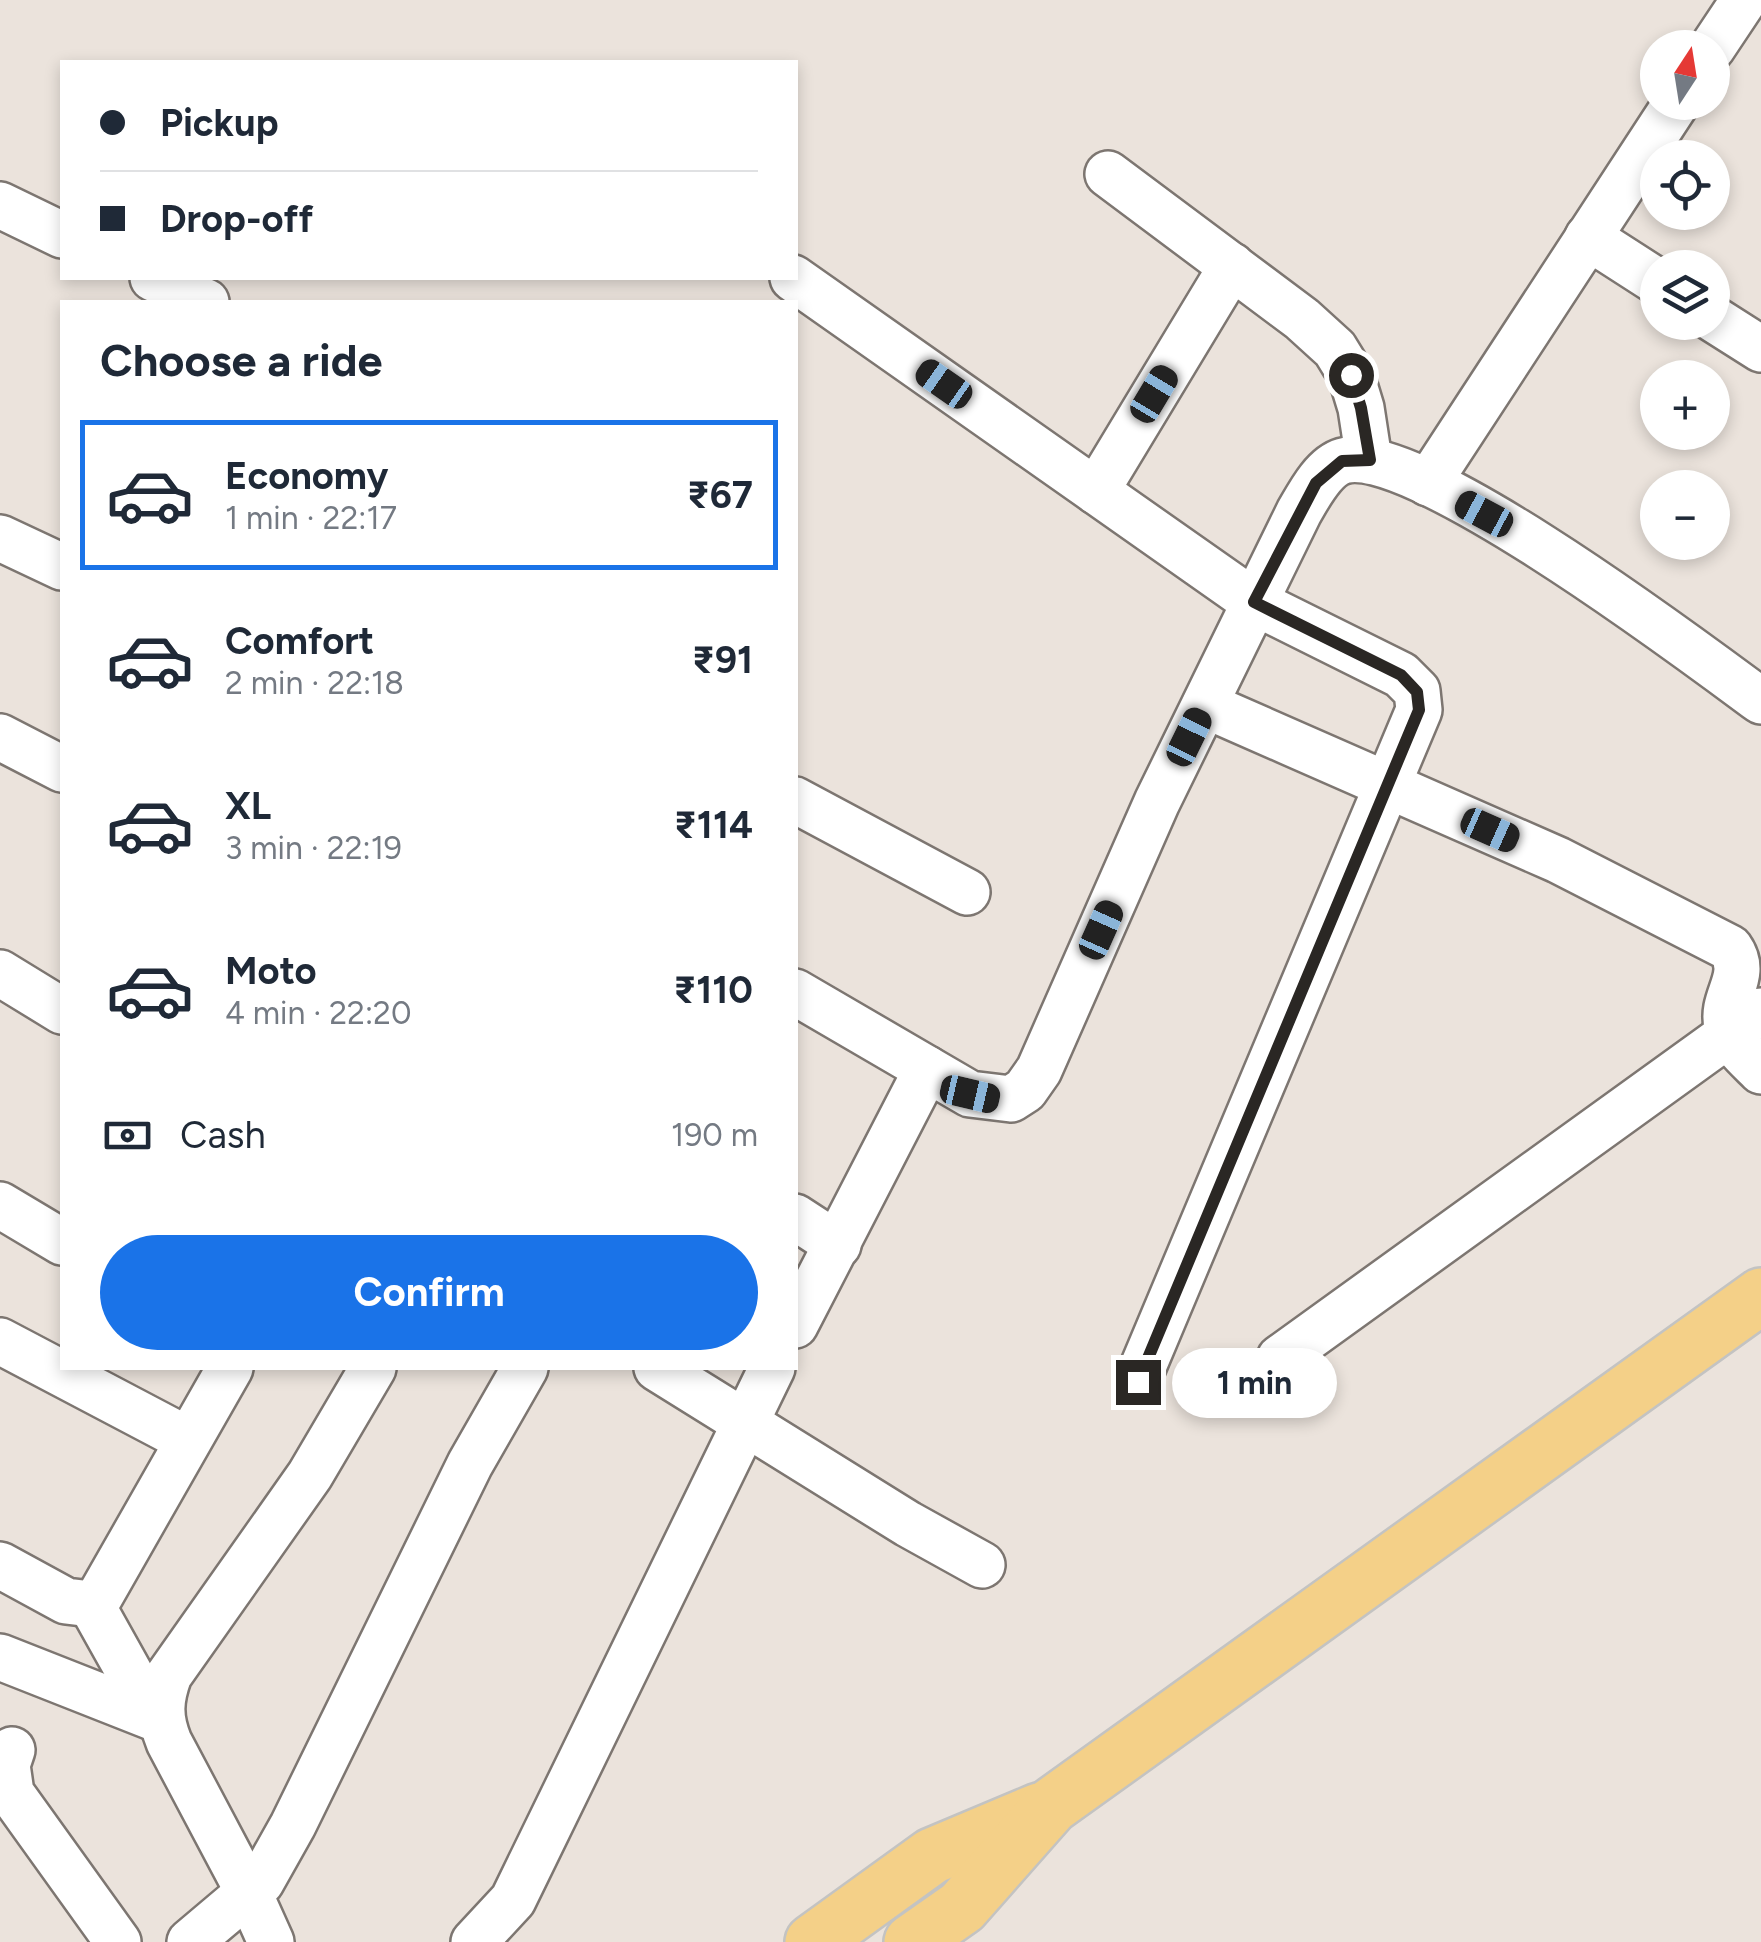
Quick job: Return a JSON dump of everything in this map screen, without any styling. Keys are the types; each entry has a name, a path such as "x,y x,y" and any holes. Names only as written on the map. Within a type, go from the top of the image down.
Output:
{"highway":[{"path":"813,1942 932,1856 1051,1806 1761,1296"},
{"path":"912,1942 962,1907 1051,1806"}],"street":[{"path":"1428,484 1664,120"},
{"path":"1108,174 1335,349 1351,375 1370,460"},
{"path":"0,205 60,233"},
{"path":"1588,238 1640,271"},
{"path":"1096,491 1232,266"},
{"path":"157,280 202,300"},
{"path":"796,280 1254,602 1401,675 1417,692 1419,710 1138,1382"},
{"path":"1730,329 1761,349"},
{"path":"798,994 970,1094 1011,1100 1025,1090 1060,1025 1157,802 1254,602 1316,483 1342,461 1370,460 1398,466 1540,545 1756,687"},
{"path":"0,538 60,566"},
{"path":"1205,704 1558,860 1730,948 1738,960 1738,974 1726,1010 1744,1021 1761,1071"},
{"path":"0,737 60,767"},
{"path":"798,802 967,892"},
{"path":"0,973 60,1010"},
{"path":"1280,1358 1744,1021"},
{"path":"798,1319 928,1069"},
{"path":"0,1205 60,1241"},
{"path":"798,1218 838,1245"},
{"path":"0,1341 188,1440"},
{"path":"91,1604 100,1596 229,1370"},
{"path":"78,1688 151,1678 310,1475 373,1370"},
{"path":"190,1942 261,1882 293,1826 470,1464 524,1370"},
{"path":"660,1370 982,1566"},
{"path":"474,1942 513,1900 771,1370"},
{"path":"0,1565 66,1601 91,1604 151,1678 160,1720 250,1893 270,1942"},
{"path":"0,1657 160,1720"},
{"path":"12,1750 8,1765 11,1793 118,1942"}],"route":[{"path":"1138,1382 1419,710 1417,692 1401,675 1254,602 1316,483 1342,461 1370,460 1351,375"}]}
